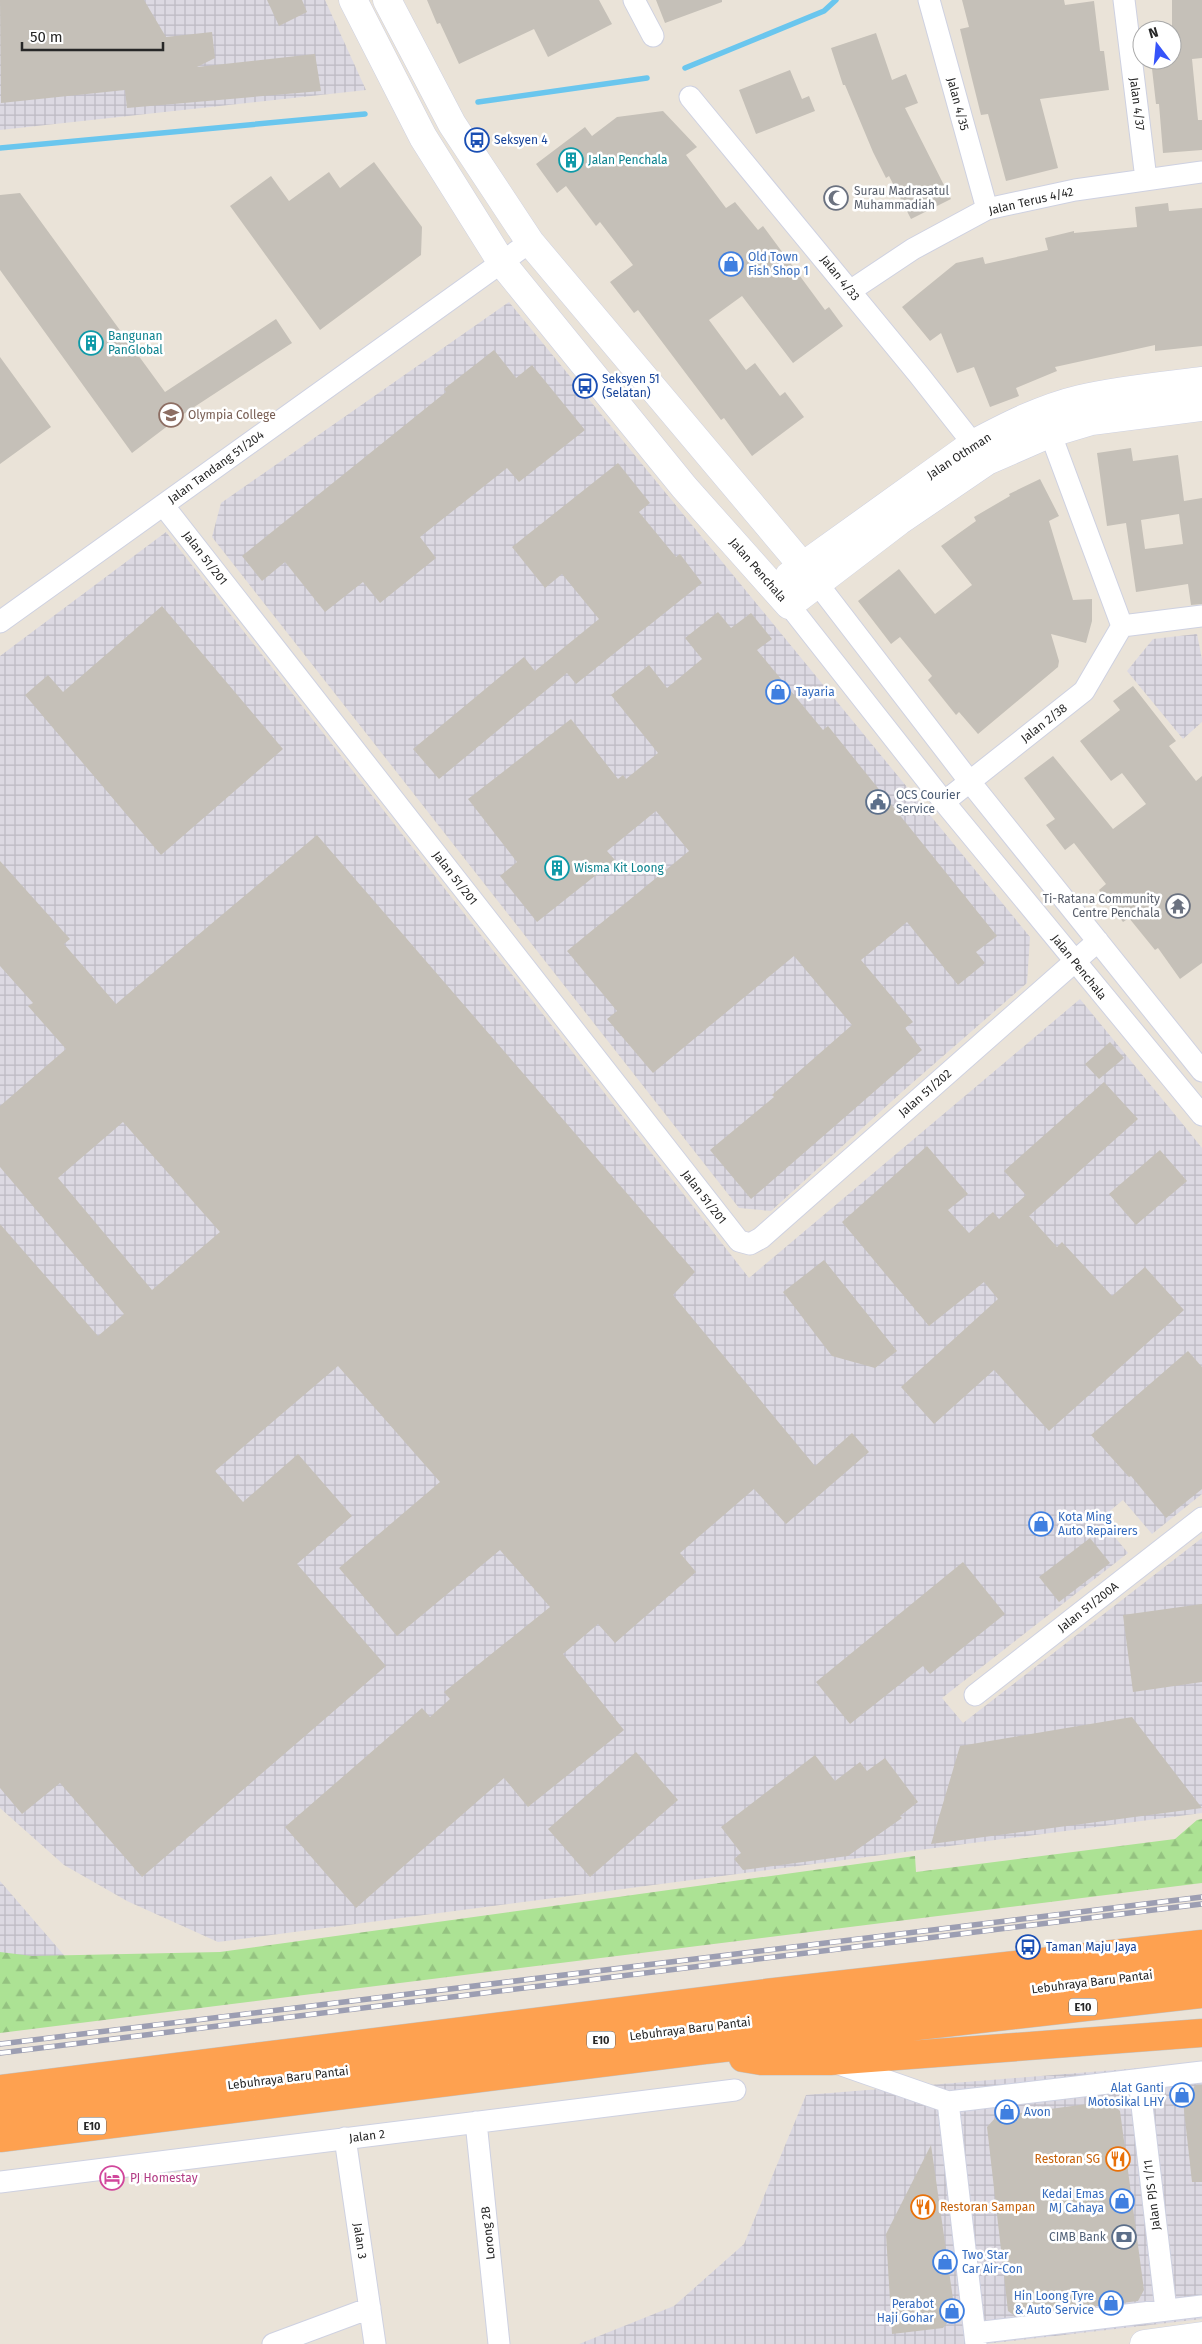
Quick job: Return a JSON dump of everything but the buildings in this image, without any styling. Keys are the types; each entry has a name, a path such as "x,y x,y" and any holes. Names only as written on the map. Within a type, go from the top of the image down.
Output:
{"highway":[{"path":"0,2089 756,1994 1202,1944"},
{"name":"Lebuhraya Baru Pantai","path":"0,2114 710,2026 1202,1969"},
{"name":"Lebuhraya Baru Pantai","path":"0,2138 705,2050 1202,1994"},
{"path":"705,2050 761,2061 830,2061 1202,2033"}],"main road":[{"name":"Jalan Penchala","path":"352,0 423,137 502,263 684,487 781,596"},
{"path":"387,0 452,124 530,242 810,574"},
{"name":"Jalan Othman","path":"781,596 980,453 1046,422 1079,399 1202,381"},
{"name":"Jalan Othman","path":"1046,422 1091,421 1202,407"},
{"path":"1144,2344 1202,2336"}],"street":[{"path":"634,0 653,36"},
{"name":"Jalan 4/35","path":"929,0 987,209"},
{"name":"Jalan 4/37","path":"1124,0 1146,179"},
{"name":"Jalan 4/33","path":"690,97 850,291 980,453"},
{"name":"Jalan Terus 4/42","path":"850,291 913,249 987,209 1075,190 1202,172"},
{"name":"Jalan Tandang 51/204","path":"0,622 530,242"},
{"path":"1046,422 1122,626 1202,616"},
{"name":"Jalan 51/201","path":"163,505 728,1229 739,1241 750,1244"},
{"path":"810,574 970,782 1202,1071"},
{"name":"Jalan Penchala","path":"781,596 944,802 1202,1115"},
{"name":"Jalan 2/38","path":"944,802 1084,691 1122,626"},
{"name":"Jalan 51/202","path":"750,1244 773,1227 1098,941"},
{"name":"Jalan 51/200A","path":"975,1695 1202,1518"},
{"path":"830,2061 948,2102 1202,2072"},
{"name":"Jalan PJS 1/11","path":"1139,2080 1166,2310"},
{"name":"Jalan 2","path":"0,2182 735,2090"},
{"path":"948,2102 976,2338 1202,2306"},
{"name":"Lorong 2B","path":"476,2122 499,2344"},
{"name":"Jalan 3","path":"345,2138 375,2344"},
{"path":"273,2344 370,2308"}],"shaded area":[{"path":"0,0 325,0 366,90 0,130"},
{"path":"509,302 1030,937 1027,983 903,1091 771,1211 739,1208 212,537 221,503"},
{"path":"166,532 749,1278 1080,999 1181,1122 1202,1148 1202,1494 1152,1534 1123,1500 1100,1519 1128,1553 942,1698 963,1723 1202,1538 1202,1813 218,1942 127,1901 64,1865 0,1808 0,656"},
{"path":"1197,634 1202,659 1202,722 1183,739 1127,671 1153,639"},
{"path":"0,1881 69,1961 0,1969"},
{"path":"1202,2063 1202,2319 985,2344 579,2344 674,2306 744,2244 806,2095"}],"green space":[{"path":"1202,1819 1202,1883 0,2033 0,1952 32,1956 220,1952 915,1856 916,1872 1175,1839 1197,1820"}],"waterway":[{"path":"685,68 824,11 836,0"},
{"path":"478,102 647,78"},
{"path":"0,148 365,114"}],"railway":[{"path":"0,2044 1202,1897"},
{"path":"0,2053 1202,1904"}],"place":[{"name":"Seksyen 4","path":"477,140"},
{"name":"Jalan Penchala","path":"571,160"},
{"name":"Surau Madrasatul Muhammadiah","path":"836,198"},
{"name":"Old Town Fish Shop 1","path":"731,264"},
{"name":"Bangunan PanGlobal","path":"91,343"},
{"name":"Seksyen 51 (Selatan)","path":"585,386"},
{"name":"Olympia College","path":"171,415"},
{"name":"Tayaria","path":"778,692"},
{"name":"OCS Courier Service","path":"878,802"},
{"name":"Wisma Kit Loong","path":"557,868"},
{"name":"Ti-Ratana Community Centre Penchala","path":"1178,906"},
{"name":"Kota Ming Auto Repairers","path":"1041,1524"},
{"name":"Taman Maju Jaya","path":"1028,1947"},
{"name":"Alat Ganti Motosikal LHY","path":"1182,2095"},
{"name":"Avon","path":"1007,2112"},
{"name":"Restoran SG","path":"1118,2159"},
{"name":"PJ Homestay","path":"112,2178"},
{"name":"Kedai Emas MJ Cahaya","path":"1122,2201"},
{"name":"Restoran Sampan","path":"923,2207"},
{"name":"CIMB Bank","path":"1124,2237"},
{"name":"Two Star Car Air-Con","path":"945,2262"},
{"name":"Hin Loong Tyre & Auto Service","path":"1111,2303"},
{"name":"Perabot Haji Gohar","path":"952,2311"}]}
